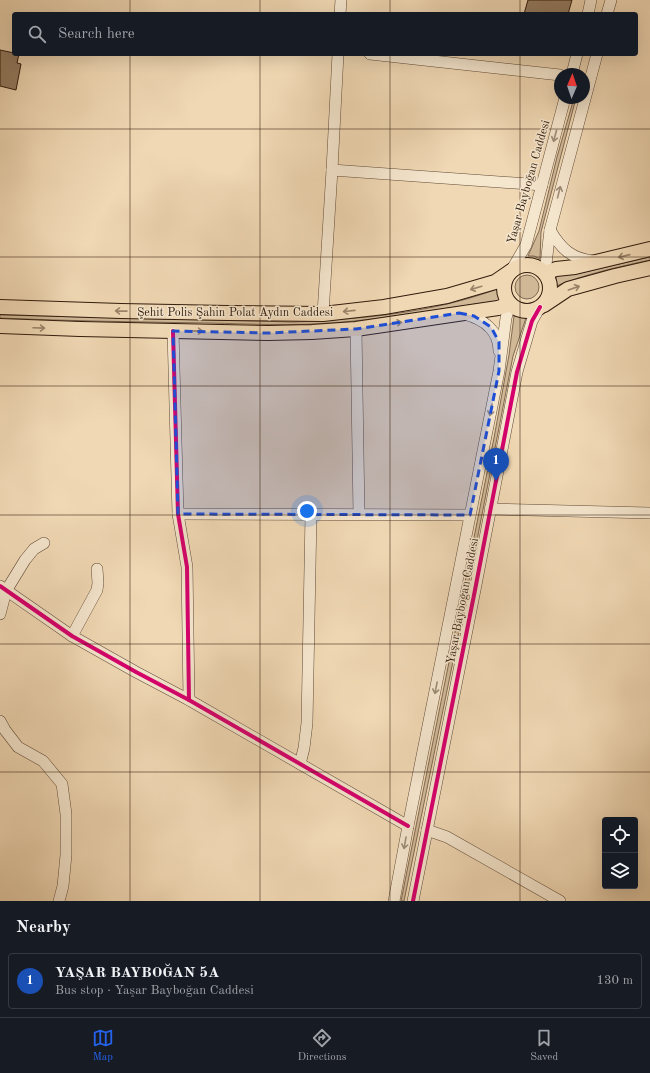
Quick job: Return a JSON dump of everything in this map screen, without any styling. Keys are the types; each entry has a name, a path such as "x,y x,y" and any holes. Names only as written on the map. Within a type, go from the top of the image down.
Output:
{"main road":[{"path":"545,273 556,269 598,262 650,249"},
{"path":"540,307 546,301 549,294 550,286 545,273 538,267 531,265 517,267 511,271 506,277 504,284 506,298 510,304 517,309 525,311 540,307 568,289 650,268"},
{"name":"Şehit Polis Şahin Polat Aydın Caddesi","path":"0,307 228,314 323,314 384,307 446,296 495,282 511,271"},
{"name":"Şehit Polis Şahin Polat Aydın Caddesi","path":"0,326 268,333 312,332 356,329 498,308 510,304"}],"street":[{"path":"340,12 341,0"},
{"path":"588,12 591,0"},
{"path":"608,12 611,0"},
{"path":"323,314 338,56"},
{"path":"388,56 554,74"},
{"path":"574,68 576,56"},
{"path":"545,273 550,230 596,56"},
{"name":"Yaşar Bayboğan Caddesi","path":"511,271 526,245 563,104"},
{"path":"332,170 542,185"},
{"path":"550,230 561,246 574,257 582,260 598,262"},
{"name":"Yaşar Bayboğan Caddesi","path":"394,901 499,371 506,318 510,304"},
{"name":"Yaşar Bayboğan Caddesi","path":"413,901 474,598 517,372 532,321 540,307"},
{"path":"459,313 474,316 491,327 499,342 499,371"},
{"path":"356,329 359,514"},
{"path":"173,331 178,514 187,567 189,700"},
{"path":"490,509 650,512"},
{"path":"178,514 470,515"},
{"path":"300,764 304,748 307,723 311,515"},
{"path":"0,614 3,589 30,553 44,543"},
{"path":"72,636 97,590 97,569"},
{"path":"3,589 72,636 189,700 408,826"},
{"path":"0,721 5,730 18,746 43,761 62,784 66,814 66,841 63,886 60,901"},
{"path":"427,830 447,837 560,901"}],"highlighted area":[{"path":"459,313 474,316 491,327 499,342 499,371 470,515 178,514 173,331 268,333 356,329"}],"shaded area":[{"path":"572,104 574,104 541,232 540,259 534,256 528,256 539,231 557,157"},
{"path":"650,257 650,260 590,274 556,286 556,275 576,274"},
{"path":"522,275 532,275 539,282 539,292 532,299 522,299 515,292 515,282"},
{"path":"497,289 499,301 373,319 316,324 285,325 0,318 0,315 294,322 320,321 371,317 423,309 448,304"},
{"path":"514,316 526,318 513,356 404,901 401,901 494,438 509,355"}],"building":[{"path":"528,0 572,0 569,12 525,12"},
{"path":"0,50 12,53 12,56 19,56 17,63 21,64 16,90 0,86"}],"cycle path":[{"path":"413,901 517,372 532,321 540,307"},
{"path":"173,331 178,514 187,567 189,700"},
{"path":"0,586 72,636 189,700 408,826"}],"place":[{"name":"YAŞAR BAYBOĞAN 5A","path":"496,481"}]}
